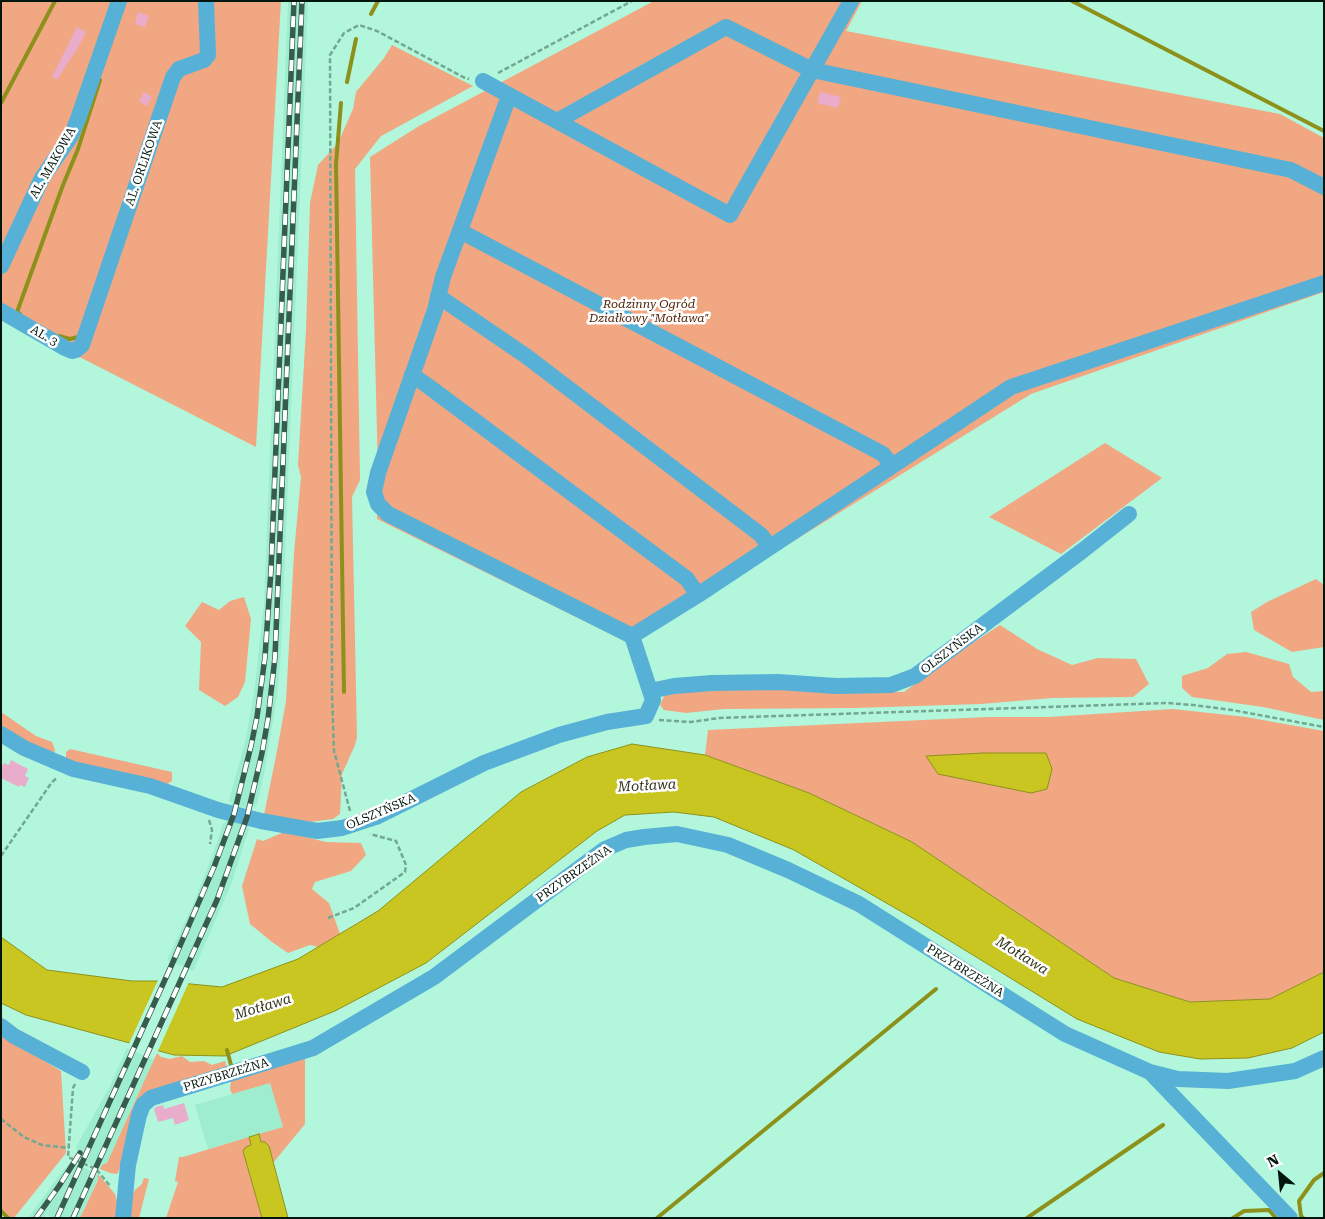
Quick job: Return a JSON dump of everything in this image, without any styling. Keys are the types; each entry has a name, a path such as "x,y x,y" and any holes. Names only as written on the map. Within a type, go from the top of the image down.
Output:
{"street":[{"name":"AL. MAKOWA","path":"1,266 42,178 70,136 119,1"},
{"name":"AL. ORLIKOWA","path":"84,340 173,77 179,69 204,60 208,55 206,1"},
{"path":"483,81 730,215 851,1"},
{"path":"557,121 726,27 812,70 1291,170 1324,187"},
{"path":"509,96 460,231 378,473 374,492 378,504 388,514 633,638 653,700 646,716"},
{"path":"460,231 883,454 892,466"},
{"path":"633,638 1011,387 1324,283"},
{"path":"438,296 526,356 761,535 766,542 767,549"},
{"name":"AL. 3","path":"1,312 72,351 79,348 84,340"},
{"path":"412,375 687,579 698,595"},
{"name":"OLSZYŃSKA","path":"650,692 674,686 712,683 778,682 836,686 890,685 914,676 1130,514"},
{"name":"OLSZYŃSKA","path":"1,734 24,748 73,769 150,786 218,810 317,830 342,828 376,817 484,763 558,735 607,722 646,716"},
{"name":"PRZYBRZEŻNA","path":"123,1218 128,1165 139,1115 143,1105 151,1098 313,1048 434,978 606,849 626,840 644,837 677,834 728,845 788,870 858,904 1065,1034 1150,1072 1178,1079 1228,1081 1295,1071 1324,1058"},
{"path":"1,1026 14,1036 82,1072"},
{"name":"PRZYBRZEŻNA","path":"1150,1072 1290,1218"}],"path":[{"path":"353,824 334,751 332,673 330,54 344,33 359,25 377,31 463,77 483,81 632,1"},
{"path":"646,716 666,721 691,722 757,716 829,716 1167,703 1193,704 1324,727"},
{"path":"1,856 52,782 57,778 66,776"},
{"path":"206,817 212,830 210,844"},
{"path":"328,918 354,908 405,872 406,865 396,841 368,834"},
{"path":"82,1072 73,1088 68,1158 96,1170 113,1188"},
{"path":"1,1119 24,1137 42,1145 69,1148"},
{"path":"103,1177 111,1178"}],"shaded area":[{"path":"288,1 308,1 281,650 278,690 265,769 257,805 252,809 232,805 229,800 245,742 254,694 264,603"},
{"path":"228,821 248,825 249,829 231,885 193,971 167,960 192,907 223,824"},
{"path":"127,1048 154,1060 107,1164 102,1165 100,1169 75,1157 76,1147 111,1084"},
{"path":"270,1083 283,1127 208,1149 195,1105"},
{"path":"71,1162 98,1174 98,1179 80,1218 52,1218 46,1215 44,1218 28,1218 64,1169"}],"green space":[{"path":"1,1 281,1 256,447 1,317"},
{"name":"Rodzinny Ogród Działkowy \"Motława\"","path":"654,1 862,1 846,31 1280,114 1324,138 1324,292 1031,394 629,643 377,519 378,473 370,157 419,126"},
{"path":"392,45 473,86 381,136 355,169 360,480 352,497 357,737 342,774 340,814 333,819 310,822 264,815 286,701 294,553 301,477 298,465 306,330 310,203 318,165 338,143 353,109 356,92 384,58"},
{"path":"1105,443 1162,478 1061,554 989,517"},
{"path":"1316,579 1324,585 1324,647 1292,652 1254,630 1251,612 1267,602"},
{"path":"244,597 251,619 245,682 238,697 225,706 199,690 201,642 185,626 202,602 219,610 230,601"},
{"path":"1000,625 1037,649 1072,665 1098,658 1136,659 1149,684 1133,697 1053,698 981,704 855,708 724,709 686,713 664,710 660,705 666,692 728,687 904,692 957,653"},
{"path":"1246,652 1289,664 1293,677 1311,692 1324,691 1324,720 1263,707 1192,697 1182,688 1182,676 1208,668 1227,654"},
{"path":"1173,709 1246,717 1324,731 1324,972 1270,999 1190,1002 1114,978 912,842 809,793 705,755 708,730 988,717 1049,717"},
{"path":"1,712 36,736 52,742 55,750 53,756 1,727"},
{"path":"70,749 172,772 172,781 166,785 66,761 66,752"},
{"path":"284,832 326,842 361,843 366,855 351,871 315,882 312,889 329,903 340,934 318,947 310,945 288,953 250,924 242,886 257,839 263,841"},
{"path":"1,1034 61,1071 66,1153 14,1218 10,1218 1,1209"},
{"path":"157,1053 161,1057 170,1059 182,1056 190,1062 204,1061 212,1065 225,1061 228,1070 157,1091 117,1174 100,1169 102,1165 107,1163"},
{"path":"305,1055 305,1124 273,1163 269,1146 261,1143 259,1134 283,1127 270,1083 232,1094 230,1089 231,1081"},
{"path":"249,1137 251,1145 243,1151 262,1218 166,1218 178,1182 175,1181 179,1157"},
{"path":"98,1174 115,1194 119,1208 119,1218 80,1218 98,1180"},
{"path":"144,1178 149,1179 139,1218 129,1218 131,1197 142,1184"}],"water":[{"name":"Motława","path":"632,744 705,755 809,793 912,842 1114,978 1190,1002 1270,999 1324,972 1324,1032 1292,1048 1248,1058 1200,1059 1159,1052 1077,1019 916,920 794,850 714,817 674,812 625,815 597,831 426,963 335,1011 225,1056 174,1055 26,1015 1,1003 1,937 47,970 132,981 160,981 222,987 298,959 378,911 521,792 587,757"},
{"path":"984,753 1046,753 1052,769 1047,789 1031,793 938,774 926,756"},
{"path":"259,1134 261,1142 265,1142 269,1146 288,1218 262,1218 243,1151 251,1145 249,1137"}],"pier":[{"path":"159,978 189,982 157,1053 128,1046"}],"building":[{"path":"138,12 149,16 145,27 135,24"},
{"path":"77,27 86,32 57,80 52,77"},
{"path":"144,92 152,97 147,106 139,101"},
{"path":"820,92 841,97 838,108 817,103"},
{"path":"11,760 28,769 25,776 29,778 25,787 20,785 19,787 1,778 1,768 4,763 9,765"},
{"path":"184,1103 189,1120 175,1125 173,1118 158,1122 154,1109 156,1107 163,1105 164,1109"}],"waterway":[{"path":"1,103 55,1"},
{"path":"371,14 378,1"},
{"path":"1072,1 1324,131"},
{"path":"347,82 356,39"},
{"path":"20,314 17,312 78,149 100,80"},
{"path":"341,103 336,164 344,692"},
{"path":"59,336 70,339 78,337"},
{"path":"657,1218 936,989"},
{"path":"227,1050 231,1065"},
{"path":"1027,1218 1163,1125"},
{"path":"1303,1218 1299,1201 1314,1180 1324,1173"},
{"path":"1233,1218 1244,1211 1269,1210 1276,1218"},
{"path":"1,1211 8,1218"}],"railway":[{"path":"57,1218 214,867 234,814 257,717 265,657 271,570 294,1"},
{"path":"73,1218 217,900 247,817 262,753 275,657 302,1"},
{"path":"36,1218 80,1153"}]}
